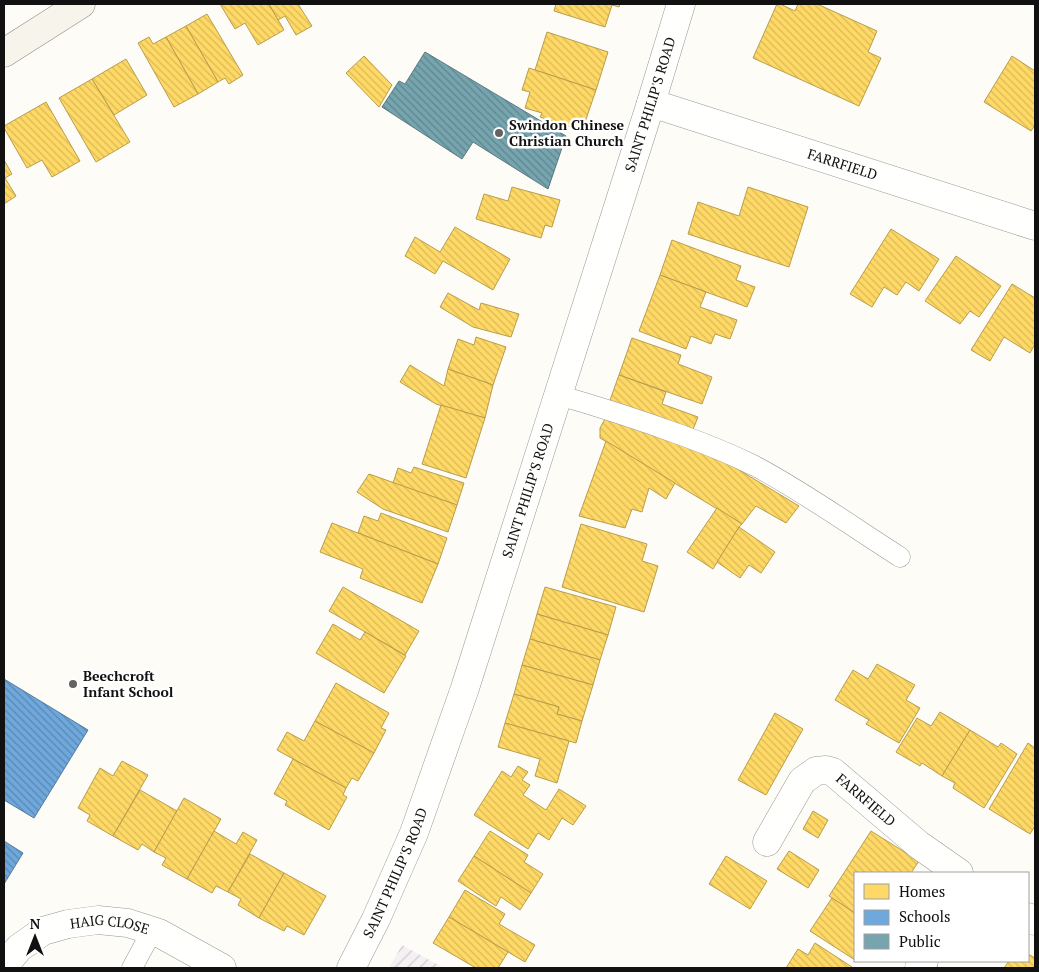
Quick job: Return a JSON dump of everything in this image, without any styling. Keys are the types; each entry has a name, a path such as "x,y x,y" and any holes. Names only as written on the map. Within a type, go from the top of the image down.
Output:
{"main road":[{"path":"4,53 81,4"}],"street":[{"name":"SAINT PHILIP'S ROAD","path":"351,968 376,919 414,832 465,688 681,4"},
{"name":"FARRFIELD","path":"651,103 1035,226"},
{"name":"FARRFIELD","path":"767,842 802,781 816,771 826,770 833,772 919,845 958,872"},
{"name":"HAIG CLOSE","path":"4,966 18,948 43,932 68,924 98,920 128,923 158,933 222,968"}],"lane":[{"path":"558,395 608,409 654,425 710,446 755,466 900,558"},
{"path":"132,968 152,931"}],"shaded area":[{"path":"402,945 444,968 389,968"}],"building: Homes":[{"path":"220,4 269,4 284,30 258,45 245,23 235,29"},
{"path":"269,4 298,4 312,26 296,35 285,16 278,20"},
{"path":"556,4 620,4 619,7 612,5 605,27 554,11"},
{"path":"777,4 795,11 798,4 817,4 877,31 868,52 881,58 859,106 753,58"},
{"path":"207,14 243,75 229,84 225,78 218,82 186,26"},
{"path":"186,26 218,82 198,94 166,37"},
{"path":"547,32 608,52 596,90 535,70"},
{"path":"149,37 153,44 166,37 198,94 174,107 138,43"},
{"path":"364,56 392,85 379,107 346,73"},
{"path":"1012,56 1035,71 1035,125 1031,131 984,102"},
{"path":"126,59 147,95 114,115 92,79"},
{"path":"529,68 596,90 582,131 540,117 542,113 525,108 530,92 522,90"},
{"path":"92,79 130,142 96,162 59,98"},
{"path":"46,102 80,161 52,177 42,160 27,168 4,128 4,126"},
{"path":"4,160 12,174 5,178 16,196 4,204"},
{"path":"512,187 560,200 552,227 545,225 541,238 476,219 484,194 508,201"},
{"path":"748,187 808,207 789,267 688,234 698,202 739,216"},
{"path":"455,227 510,259 493,290 443,261 435,274 405,256 415,237 440,252"},
{"path":"891,229 939,259 919,291 906,282 897,295 884,287 872,307 850,294"},
{"path":"672,240 741,266 736,280 755,287 747,307 660,275"},
{"path":"956,256 1001,286 979,317 970,311 960,324 925,301"},
{"path":"660,275 706,292 700,307 737,320 730,339 715,334 711,344 691,336 686,349 639,331"},
{"path":"1012,284 1035,298 1035,344 1030,353 1004,337 990,361 971,350"},
{"path":"448,293 479,310 481,303 519,314 511,337 473,327 440,307"},
{"path":"476,337 506,347 493,385 448,369 458,339 474,345"},
{"path":"632,338 681,355 678,364 712,377 702,404 619,375"},
{"path":"410,365 444,386 448,369 493,385 485,418 436,404 400,382"},
{"path":"619,375 666,392 662,404 698,417 692,432 609,403"},
{"path":"441,405 485,418 466,478 422,464"},
{"path":"615,416 729,464 799,506 786,523 756,506 742,524 600,438 600,428 605,419"},
{"path":"606,441 675,483 666,499 649,488 642,512 632,509 625,528 579,516"},
{"path":"414,467 464,483 457,505 393,483 398,468 411,473"},
{"path":"369,474 457,505 448,532 383,509 357,492"},
{"path":"717,508 742,524 713,569 687,552"},
{"path":"381,513 447,538 438,564 358,533 364,516 378,521"},
{"path":"332,523 438,564 422,603 360,578 363,569 320,552"},
{"path":"581,524 647,544 642,561 658,566 644,612 562,587"},
{"path":"739,527 775,552 761,573 749,565 740,578 717,562"},
{"path":"343,587 419,631 405,655 329,611"},
{"path":"545,587 616,607 608,635 537,614"},
{"path":"537,614 608,635 600,660 530,639"},
{"path":"333,624 360,640 365,632 406,656 384,693 316,653"},
{"path":"530,639 600,660 593,685 522,665"},
{"path":"877,664 915,685 906,700 920,708 899,743 866,724 869,720 835,700 853,670 868,679"},
{"path":"522,665 593,685 582,721 557,714 559,707 514,694"},
{"path":"336,683 389,713 381,728 386,730 374,753 315,721"},
{"path":"514,694 559,707 557,714 582,721 576,743 505,723"},
{"path":"940,712 970,730 942,776 922,763 920,766 896,752 917,718 931,726"},
{"path":"775,713 803,729 766,795 738,780"},
{"path":"315,721 374,753 358,781 352,778 346,788 277,750 287,732 304,741"},
{"path":"505,723 569,741 557,783 535,776 540,759 498,747"},
{"path":"970,730 998,747 1001,743 1017,754 984,808 953,788 955,783 942,776"},
{"path":"1028,743 1035,748 1035,826 1030,834 989,809"},
{"path":"293,759 346,788 343,795 347,797 329,830 285,805 287,801 274,794"},
{"path":"122,761 148,775 113,836 87,821 90,815 78,808 100,768 113,776"},
{"path":"518,766 528,772 522,780 530,785 523,795 546,810 559,789 586,806 573,825 562,818 549,840 538,833 528,849 474,815 502,771 511,777"},
{"path":"140,790 177,811 154,852 142,844 138,850 113,836"},
{"path":"184,798 221,819 187,879 162,865 166,858 154,852"},
{"path":"813,811 828,820 818,838 803,829"},
{"path":"214,831 236,844 243,832 257,840 228,892 216,886 212,893 187,879"},
{"path":"490,831 528,855 524,862 543,874 531,893 474,856"},
{"path":"871,831 919,861 912,872 854,872 854,912 829,896"},
{"path":"789,851 819,870 808,888 777,869"},
{"path":"250,854 284,873 259,918 238,905 241,899 228,892"},
{"path":"474,856 531,893 520,910 501,897 496,906 458,881"},
{"path":"726,856 767,881 750,909 709,884"},
{"path":"284,873 326,896 304,935 287,926 284,931 259,918"},
{"path":"465,890 505,914 499,924 535,945 525,962 449,917"},
{"path":"832,898 854,912 854,959 810,931"},
{"path":"449,917 508,952 498,968 476,968 433,943"},
{"path":"815,943 852,967 786,968 798,949 808,955"},
{"path":"1029,955 1035,958 1035,968 1004,968 1008,962 1029,962"}],"building: Schools":[{"path":"4,679 88,730 34,818 4,800"},
{"path":"4,841 23,853 4,884"}],"building: Public":[{"path":"425,52 566,136 548,189 473,142 462,159 382,107 399,81 405,84"}],"place":[{"name":"Swindon Chinese Christian Church","path":"499,133"},
{"name":"Beechcroft Infant School","path":"73,684"}]}
